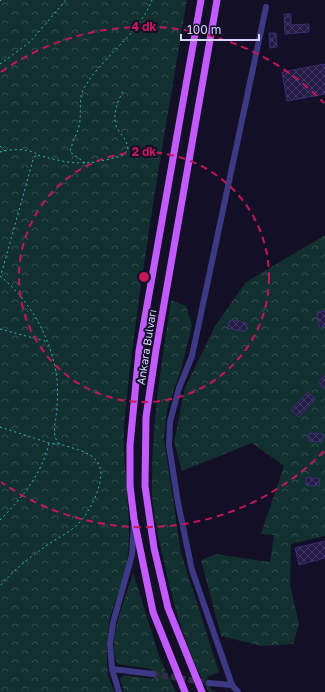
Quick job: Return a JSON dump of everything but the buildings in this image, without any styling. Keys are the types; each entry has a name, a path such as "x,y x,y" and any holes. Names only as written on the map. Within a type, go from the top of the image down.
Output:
{"main road":[{"name":"Ankara Bulvarı","path":"185,692 153,612 134,519 130,486 130,445 139,351 201,0"},
{"name":"Ankara Bulvarı","path":"202,692 168,608 154,548 145,486 146,417 156,350 217,0"}],"street":[{"path":"238,692 232,685 192,570 178,504 169,445 170,422 179,388 192,356 266,7"},
{"path":"119,692 112,669 110,644 112,623 132,555 134,519"},
{"path":"112,669 153,674"},
{"path":"209,683 232,685"}],"path":[{"path":"0,64 30,42 66,0"},
{"path":"85,163 70,152 72,141 79,128 83,91 128,36 148,9 152,0"},
{"path":"0,152 22,150 32,151 66,163 85,163 124,155 128,149 127,140 118,129 114,118 117,104 123,91"},
{"path":"0,146 5,151"},
{"path":"37,154 0,276 17,291 32,310 48,343 56,377 58,405 55,438 60,444"},
{"path":"0,329 48,343"},
{"path":"0,427 89,454 99,463 100,487 86,514 79,523 20,566 0,586"},
{"path":"0,520 31,486 48,452 49,443"}],"green space":[{"path":"0,0 187,0 137,311 125,415 124,452 129,544 126,570 109,623 107,643 108,674 115,692 0,692"},
{"path":"325,235 325,536 291,544 290,585 299,624 293,644 261,646 221,636 201,560 216,554 270,562 274,535 261,534 284,466 252,443 182,471 174,442 185,388 215,326 246,282"},
{"path":"171,300 186,306 192,326 180,373 167,409 164,439 181,553 219,672 207,677 211,690 218,692 209,692 187,644 171,593 153,510 152,458 158,390"},
{"path":"133,572 160,659 176,692 124,692 120,679 124,675 154,679 151,669 118,664 115,654 115,631"}],"tunnel":[{"path":"153,674 209,683"}]}
